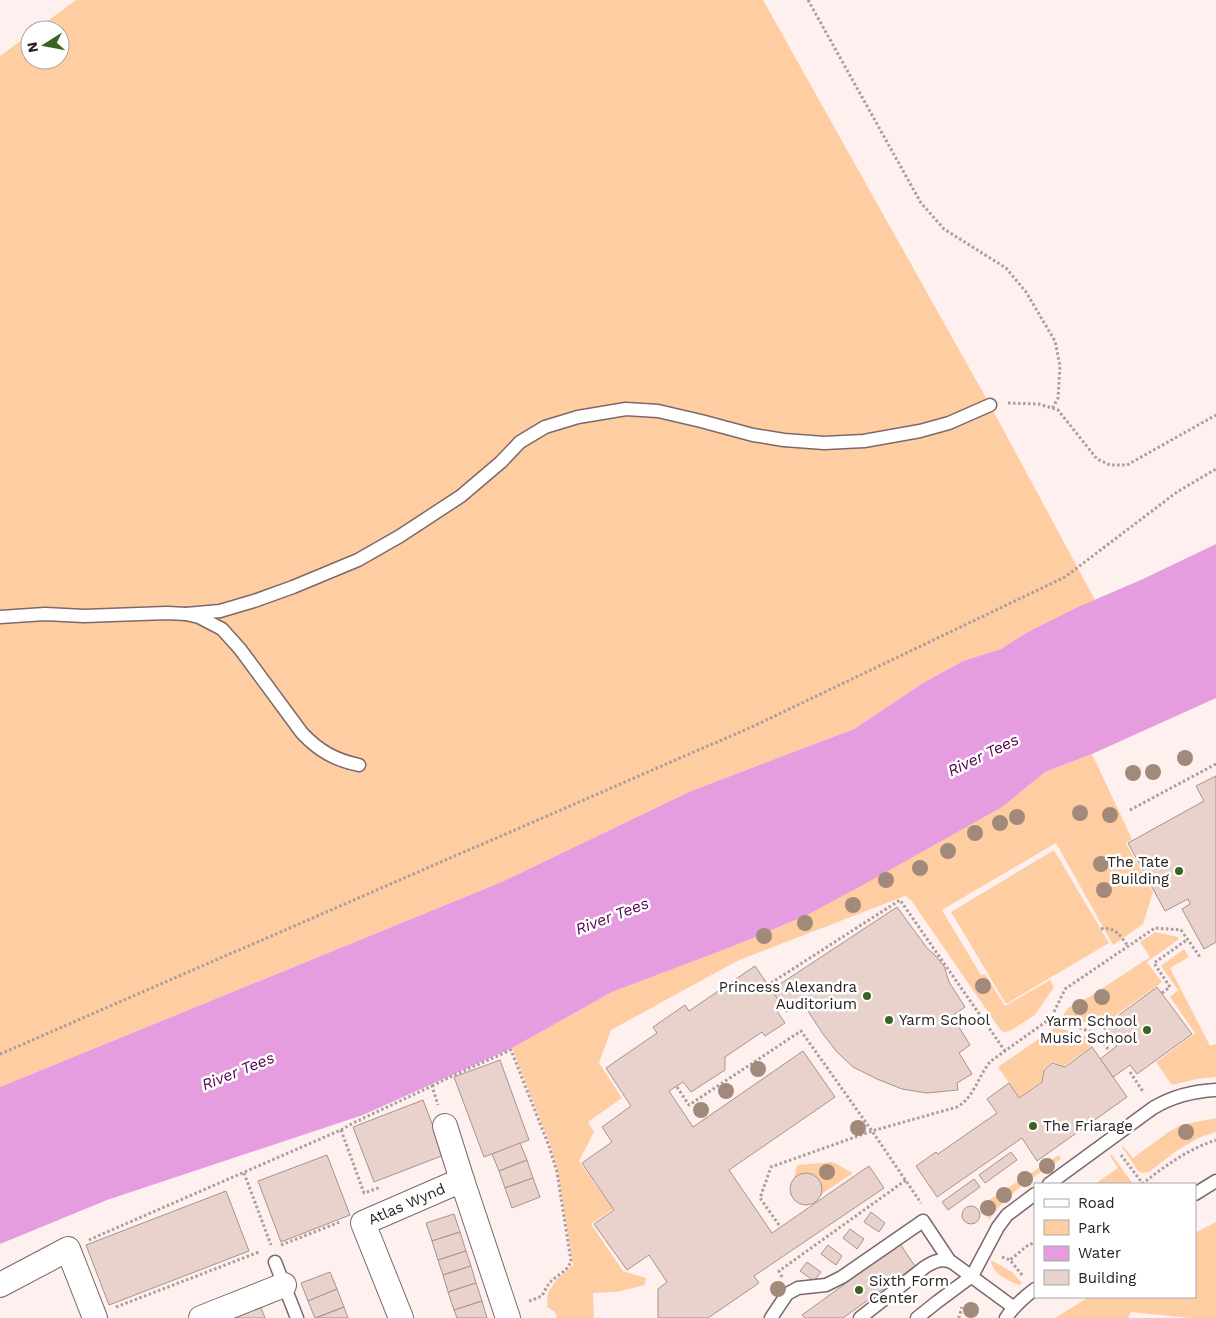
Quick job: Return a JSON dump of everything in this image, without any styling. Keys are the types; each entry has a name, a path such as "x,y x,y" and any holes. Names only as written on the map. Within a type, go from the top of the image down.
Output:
{"street":[{"name":"Atlas Wynd","path":"445,1126 507,1314"},
{"name":"Atlas Wynd","path":"401,1318 363,1223 462,1180"},
{"path":"0,1285 68,1249 101,1314"},
{"path":"201,1318 284,1285"}],"lane":[{"path":"0,617 45,614 84,616 186,614 220,611 254,601 358,560 400,536 461,496 501,462 520,442 545,427 578,417 626,409 658,411 753,435 824,443 864,441 920,431 950,423 990,405"},
{"path":"186,614 199,617 222,629 240,649 302,733 314,745 345,762 359,765"},
{"path":"1049,1183 1154,1108 1172,1098 1216,1090"},
{"path":"1196,1193 1216,1181"},
{"path":"917,1318 972,1276 1007,1214 1034,1195"},
{"path":"771,1318 787,1294 798,1288 826,1285 842,1277 923,1221 949,1260 972,1276 1009,1313 1034,1290"},
{"path":"279,1257 284,1285 297,1318"},
{"path":"860,1318 930,1263 937,1260 949,1260"}],"path":[{"path":"808,0 921,203 944,229 1006,268 1026,292 1055,341 1060,366 1058,398 1052,408"},
{"path":"990,405 1012,402 1039,404 1058,410 1097,460 1110,465 1127,464 1216,415"},
{"path":"0,1054 756,725 1065,577 1177,492 1216,470"},
{"path":"1130,810 1216,764"},
{"path":"771,983 900,900 1005,1051"},
{"path":"1101,929 1108,928 1113,930 1128,946"},
{"path":"779,1226 760,1198 771,1167 872,1130 958,1107 969,1098 986,1066 991,1061 1051,1018 1065,989 1155,928 1181,930 1200,957"},
{"path":"1162,993 1170,987 1154,963 1188,939"},
{"path":"1051,1018 1097,1034 1108,1050"},
{"path":"677,1087 689,1105 801,1031 872,1130 925,1209"},
{"path":"68,1249 341,1130 454,1075 511,1050 549,1146 557,1172 571,1261 570,1266 547,1286 542,1296 507,1314"},
{"path":"432,1086 445,1126"},
{"path":"341,1130 364,1193 382,1186"},
{"path":"1143,1183 1167,1165 1202,1144 1216,1140"},
{"path":"244,1172 272,1248"},
{"path":"783,1278 779,1271 906,1180"},
{"path":"279,1257 280,1245 344,1220 352,1225 363,1223"},
{"path":"1010,1260 1034,1242"},
{"path":"101,1314 263,1251"},
{"path":"985,1251 1010,1260 1034,1288"}],"green space":[{"path":"76,0 763,0 990,405 1095,600 1026,633 1001,649 963,661 923,683 854,729 691,791 504,881 0,1087 0,56 20,41 20,70 70,70 70,20 49,20"},
{"path":"1092,754 1132,839 1126,843 1153,892 1143,924 1113,945 1056,843 942,910 981,975 985,974 1005,1006 1050,980 1054,987 1035,1015 1010,1031 1003,1032 999,1028 911,900 905,896 737,961 611,1030 599,1063 622,1098 588,1122 594,1132 579,1161 613,1209 591,1224 623,1271 646,1278 645,1285 617,1292 593,1293 594,1318 557,1318 555,1312 547,1307 548,1292 557,1279 573,1265 558,1172 550,1144 512,1048 612,992 731,947 805,916 1045,772"},
{"path":"1054,850 1109,943 1006,1004 951,912"},
{"path":"1155,932 1178,937 1179,939 1147,962 1162,982 1100,1027 1063,1015 1069,1007 1089,997 1150,957 1140,942"},
{"path":"1184,949 1189,957 1170,968 1210,1046 1216,1044 1216,1077 1172,1085 1156,1062 1195,1033 1170,997 1178,990 1161,966"},
{"path":"1056,1027 1091,1038 1095,1044 1064,1066 1052,1062 1043,1069 1042,1081 1019,1097 998,1067"},
{"path":"1216,1118 1216,1132 1198,1138 1175,1152 1149,1172 1143,1173 1138,1171 1122,1147 1133,1158 1181,1125"},
{"path":"1059,1155 1061,1159 1013,1193 989,1220 981,1205"},
{"path":"1112,1155 1132,1183 1096,1183 1118,1168 1110,1156"},
{"path":"833,1162 853,1173 820,1195 821,1183 815,1176 805,1173 794,1178 797,1165"},
{"path":"1216,1222 1216,1318 1190,1318 1131,1312 1128,1318 1055,1318 1087,1298 1196,1298 1196,1232"},
{"path":"991,1260 1012,1272 1022,1283 1019,1285 1001,1276 994,1269"}],"water":[{"name":"River Tees","path":"1216,544 1216,698 1092,754 1045,772 1002,807 805,916 731,947 612,992 512,1048 363,1115 107,1200 0,1244 0,1087 504,881 691,791 854,729 923,683 963,661 1001,649 1026,633 1078,607 1143,579"}],"building":[{"name":"The Tate Building","path":"1216,776 1216,942 1204,949 1182,909 1190,904 1188,899 1165,911 1128,843 1204,801 1196,786"},
{"name":"Princess Alexandra Auditorium","path":"897,907 927,948 944,966 949,982 965,1007 952,1016 970,1045 959,1053 972,1074 957,1083 958,1090 927,1093 902,1089 853,1067 837,1052 802,1002 786,1012 771,990"},
{"path":"755,966 783,1007 777,1011 785,1023 765,1036 762,1032 725,1057 725,1070 691,1092 683,1082 669,1091 693,1127 803,1051 835,1097 729,1170 772,1233 869,1166 884,1188 754,1276 759,1283 708,1318 658,1318 658,1289 667,1282 649,1255 627,1270 594,1224 614,1210 582,1163 612,1142 602,1127 631,1106 606,1068 657,1033 653,1027 685,1005 689,1011"},
{"name":"Yarm School Music School","path":"1157,987 1192,1034 1137,1074 1130,1065 1113,1077 1100,1059 1117,1046 1103,1027"},
{"name":"The Friarage","path":"1092,1047 1127,1097 1037,1161 1022,1138 937,1197 916,1166 936,1152 938,1154 997,1113 987,1099 1009,1083 1019,1098 1042,1082 1044,1070 1052,1063 1065,1067"},
{"path":"500,1060 529,1140 484,1157 454,1077"},
{"path":"423,1100 444,1155 374,1182 353,1127"},
{"path":"520,1143 527,1160 499,1171 492,1154"},
{"path":"1011,1152 1017,1160 985,1183 979,1175"},
{"path":"327,1155 350,1215 281,1242 258,1181"},
{"path":"527,1160 533,1178 505,1188 499,1171"},
{"path":"806,1173 812,1174 817,1178 821,1183 821,1195 817,1200 812,1204 806,1205 800,1204 795,1200 791,1195 790,1189 791,1183 795,1178 800,1174"},
{"path":"533,1178 540,1197 512,1208 505,1188"},
{"path":"974,1179 980,1187 948,1210 942,1202"},
{"path":"226,1191 249,1251 109,1305 86,1245"},
{"path":"971,1206 977,1209 980,1215 977,1221 971,1224 965,1221 962,1215 965,1209"},
{"path":"871,1212 885,1223 879,1232 864,1222"},
{"path":"454,1214 460,1232 432,1241 426,1223"},
{"path":"850,1229 864,1239 857,1249 843,1238"},
{"path":"460,1232 466,1251 438,1260 432,1241"},
{"name":"Sixth Form Center","path":"900,1244 915,1266 843,1318 805,1318 802,1315"},
{"path":"828,1245 842,1256 836,1265 821,1254"},
{"path":"466,1251 471,1266 443,1275 438,1260"},
{"path":"807,1262 821,1272 814,1281 800,1271"},
{"path":"471,1266 476,1283 448,1292 443,1275"},
{"path":"330,1272 337,1289 308,1301 301,1283"},
{"path":"476,1283 482,1301 454,1310 448,1292"},
{"path":"337,1289 344,1307 315,1318 308,1301"},
{"path":"482,1301 487,1318 457,1318 454,1310"},
{"path":"260,1305 265,1318 233,1318"},
{"path":"344,1307 348,1318 316,1318"}],"place":[{"name":"The Tate Building","path":"1179,871"},
{"name":"Princess Alexandra Auditorium","path":"867,996"},
{"name":"Yarm School","path":"889,1020"},
{"name":"Yarm School Music School","path":"1147,1030"},
{"name":"The Friarage","path":"1033,1126"},
{"name":"Sixth Form Center","path":"859,1290"}]}
